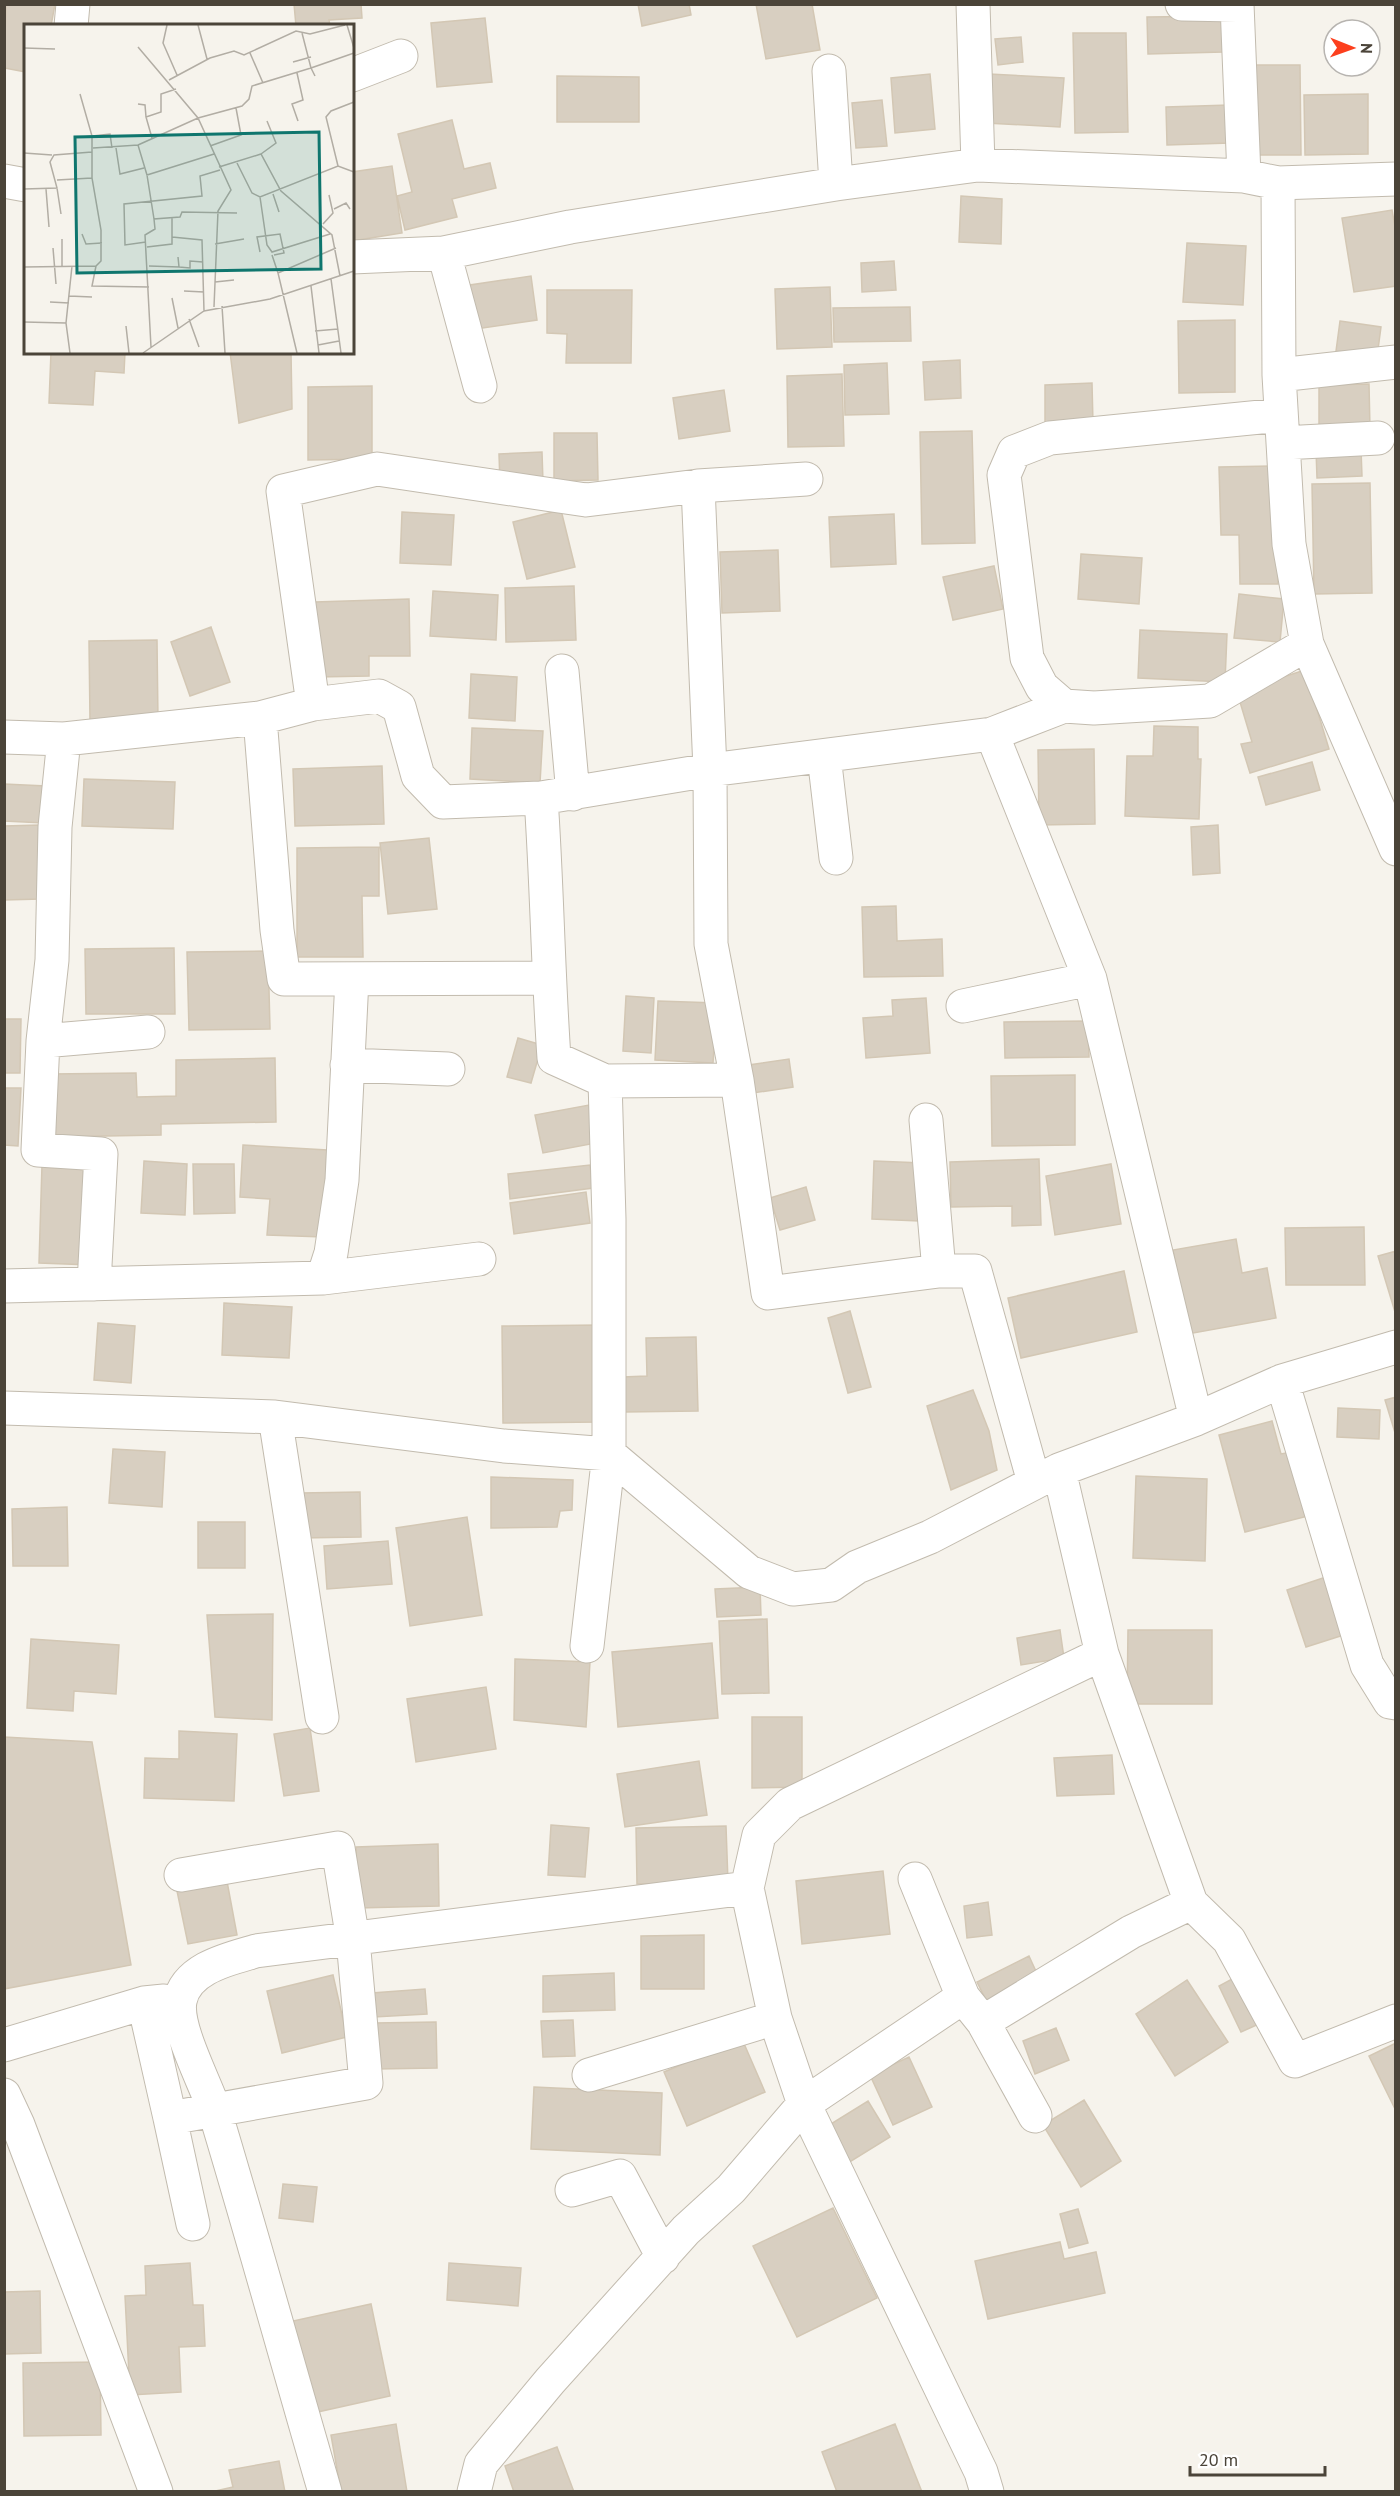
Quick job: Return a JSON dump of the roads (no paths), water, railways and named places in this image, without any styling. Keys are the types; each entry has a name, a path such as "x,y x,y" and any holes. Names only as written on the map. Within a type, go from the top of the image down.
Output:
{"street":[{"path":"71,24 73,4"},
{"path":"972,4 978,165"},
{"path":"1182,4 1237,5 1244,176"},
{"path":"354,74 401,56"},
{"path":"829,70 837,184"},
{"path":"354,257 444,253 570,227 837,184 978,165 1244,176 1278,183 1395,178"},
{"path":"4,181 24,185"},
{"path":"1278,183 1279,375 1289,544 1307,644 1384,788 1395,849"},
{"path":"444,253 480,386"},
{"path":"1279,375 1395,362"},
{"path":"1064,706 1042,687 1027,658 1004,475 1014,453 1050,438 1282,429 1377,438"},
{"path":"313,704 283,491 377,469 586,500 698,486 806,479"},
{"path":"698,486 710,770 711,944 737,1080 768,1293 939,1271 975,1271 1047,1476 1102,1653 1191,1903 1229,1940 1294,2061 1395,2021"},
{"path":"4,737 64,740 260,718 313,704 379,696 399,707 418,776 443,802 541,798 710,770 992,734 1064,706 1094,708 1210,701 1307,644"},
{"path":"562,671 573,794"},
{"path":"260,718 276,930 284,979 549,978"},
{"path":"992,734 1090,979 1196,1419"},
{"path":"64,740 55,827 51,960 43,1041 39,1150 100,1154 94,1284"},
{"path":"824,756 836,858"},
{"path":"541,798 554,1058 605,1081 737,1080"},
{"path":"323,1278 331,1253 342,1180 352,979"},
{"path":"963,1006 1090,979"},
{"path":"43,1041 148,1032"},
{"path":"348,1065 448,1069"},
{"path":"587,1646 609,1454 609,1230 605,1081"},
{"path":"926,1120 939,1271"},
{"path":"4,1286 323,1278 479,1259"},
{"path":"4,1408 276,1417 504,1446 609,1454 749,1572 793,1589 831,1585 857,1567 930,1537 1047,1476 1196,1419 1282,1381 1395,1347"},
{"path":"1282,1381 1366,1665 1390,1702 1395,1702"},
{"path":"276,1417 322,1717"},
{"path":"987,2492 976,2462 804,2104 775,2018 747,1888 759,1835 790,1804 1102,1653"},
{"path":"170,2118 366,2083 353,1940 338,1848 181,1875"},
{"path":"915,1879 963,1997 983,2022 1035,2116"},
{"path":"325,2492 214,2110 180,2018 180,1999 192,1978 217,1962 256,1951 747,1888"},
{"path":"983,2022 1131,1932 1191,1903"},
{"path":"474,2492 481,2464 550,2381 686,2230 731,2190 804,2104 963,1997"},
{"path":"4,2045 144,2003 180,1999"},
{"path":"144,2003 193,2224"},
{"path":"589,2075 775,2018"},
{"path":"4,2095 18,2125 156,2492"},
{"path":"572,2190 620,2176 663,2258"}]}
